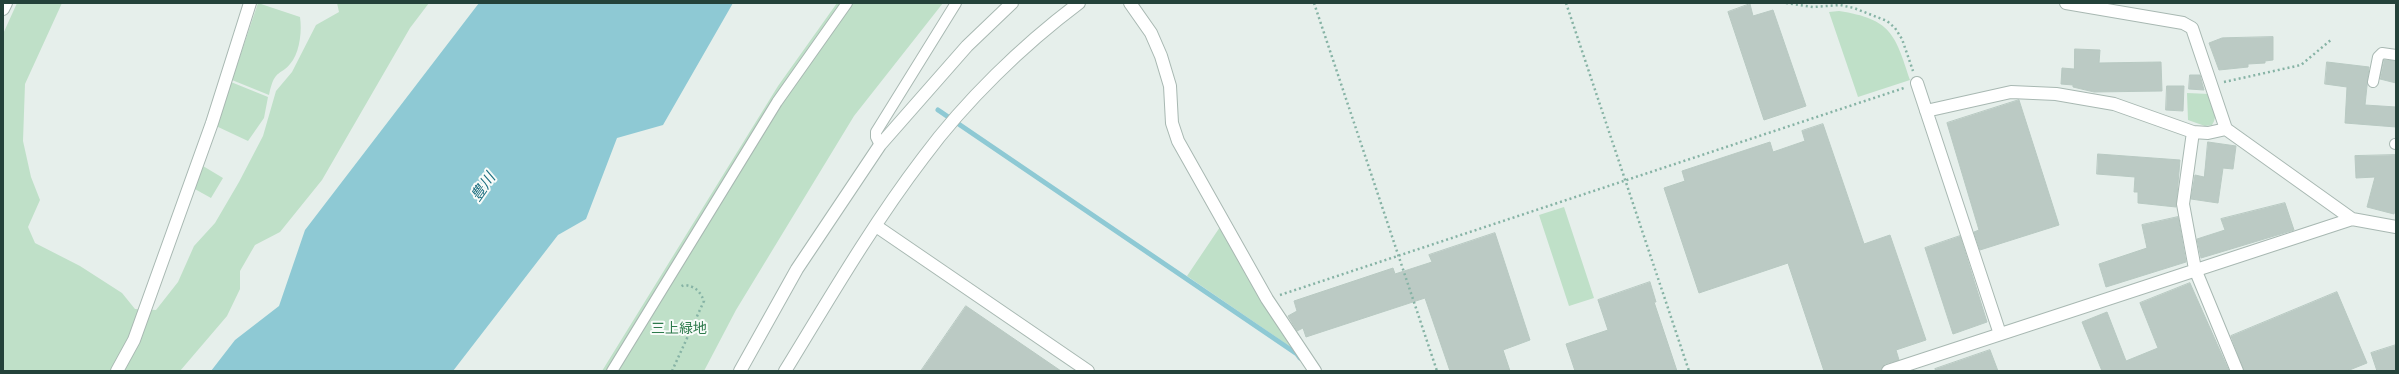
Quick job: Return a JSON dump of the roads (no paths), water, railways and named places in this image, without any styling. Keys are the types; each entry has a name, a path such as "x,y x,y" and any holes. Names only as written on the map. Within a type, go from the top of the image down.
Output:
{"street":[{"path":"3,9 6,3"},
{"path":"117,371 134,340 212,123 250,3"},
{"path":"740,371 798,269 880,145 967,46 1012,3"},
{"path":"785,371 876,226 923,157 984,87 1040,32 1079,3"},
{"path":"1130,3 1147,26 1161,56 1170,86 1172,123 1178,141 1267,299 1315,371"},
{"path":"2066,3 2183,23 2192,28 2197,38 2226,129 2352,219 2396,227"},
{"path":"1917,84 2000,334"},
{"path":"1926,111 2011,92 2056,94 2114,104 2193,132 2208,133 2226,129"},
{"path":"2193,132 2183,204 2195,269 2237,371"},
{"path":"1888,371 2195,269 2352,219"},
{"path":"876,226 1088,371"}],"lane":[{"path":"612,371 777,102 847,3"},
{"path":"880,145 876,138 876,132 956,3"},
{"path":"2373,82 2378,57 2382,54 2396,55"}],"water":[{"name":"豊川","path":"479,3 733,3 663,125 617,138 586,219 558,235 453,371 211,371 235,340 279,306 305,230"}],"waterway":[{"path":"938,110 1297,354 1300,358"}],"park label":[{"name":"三上緑地","path":"679,328"}]}
